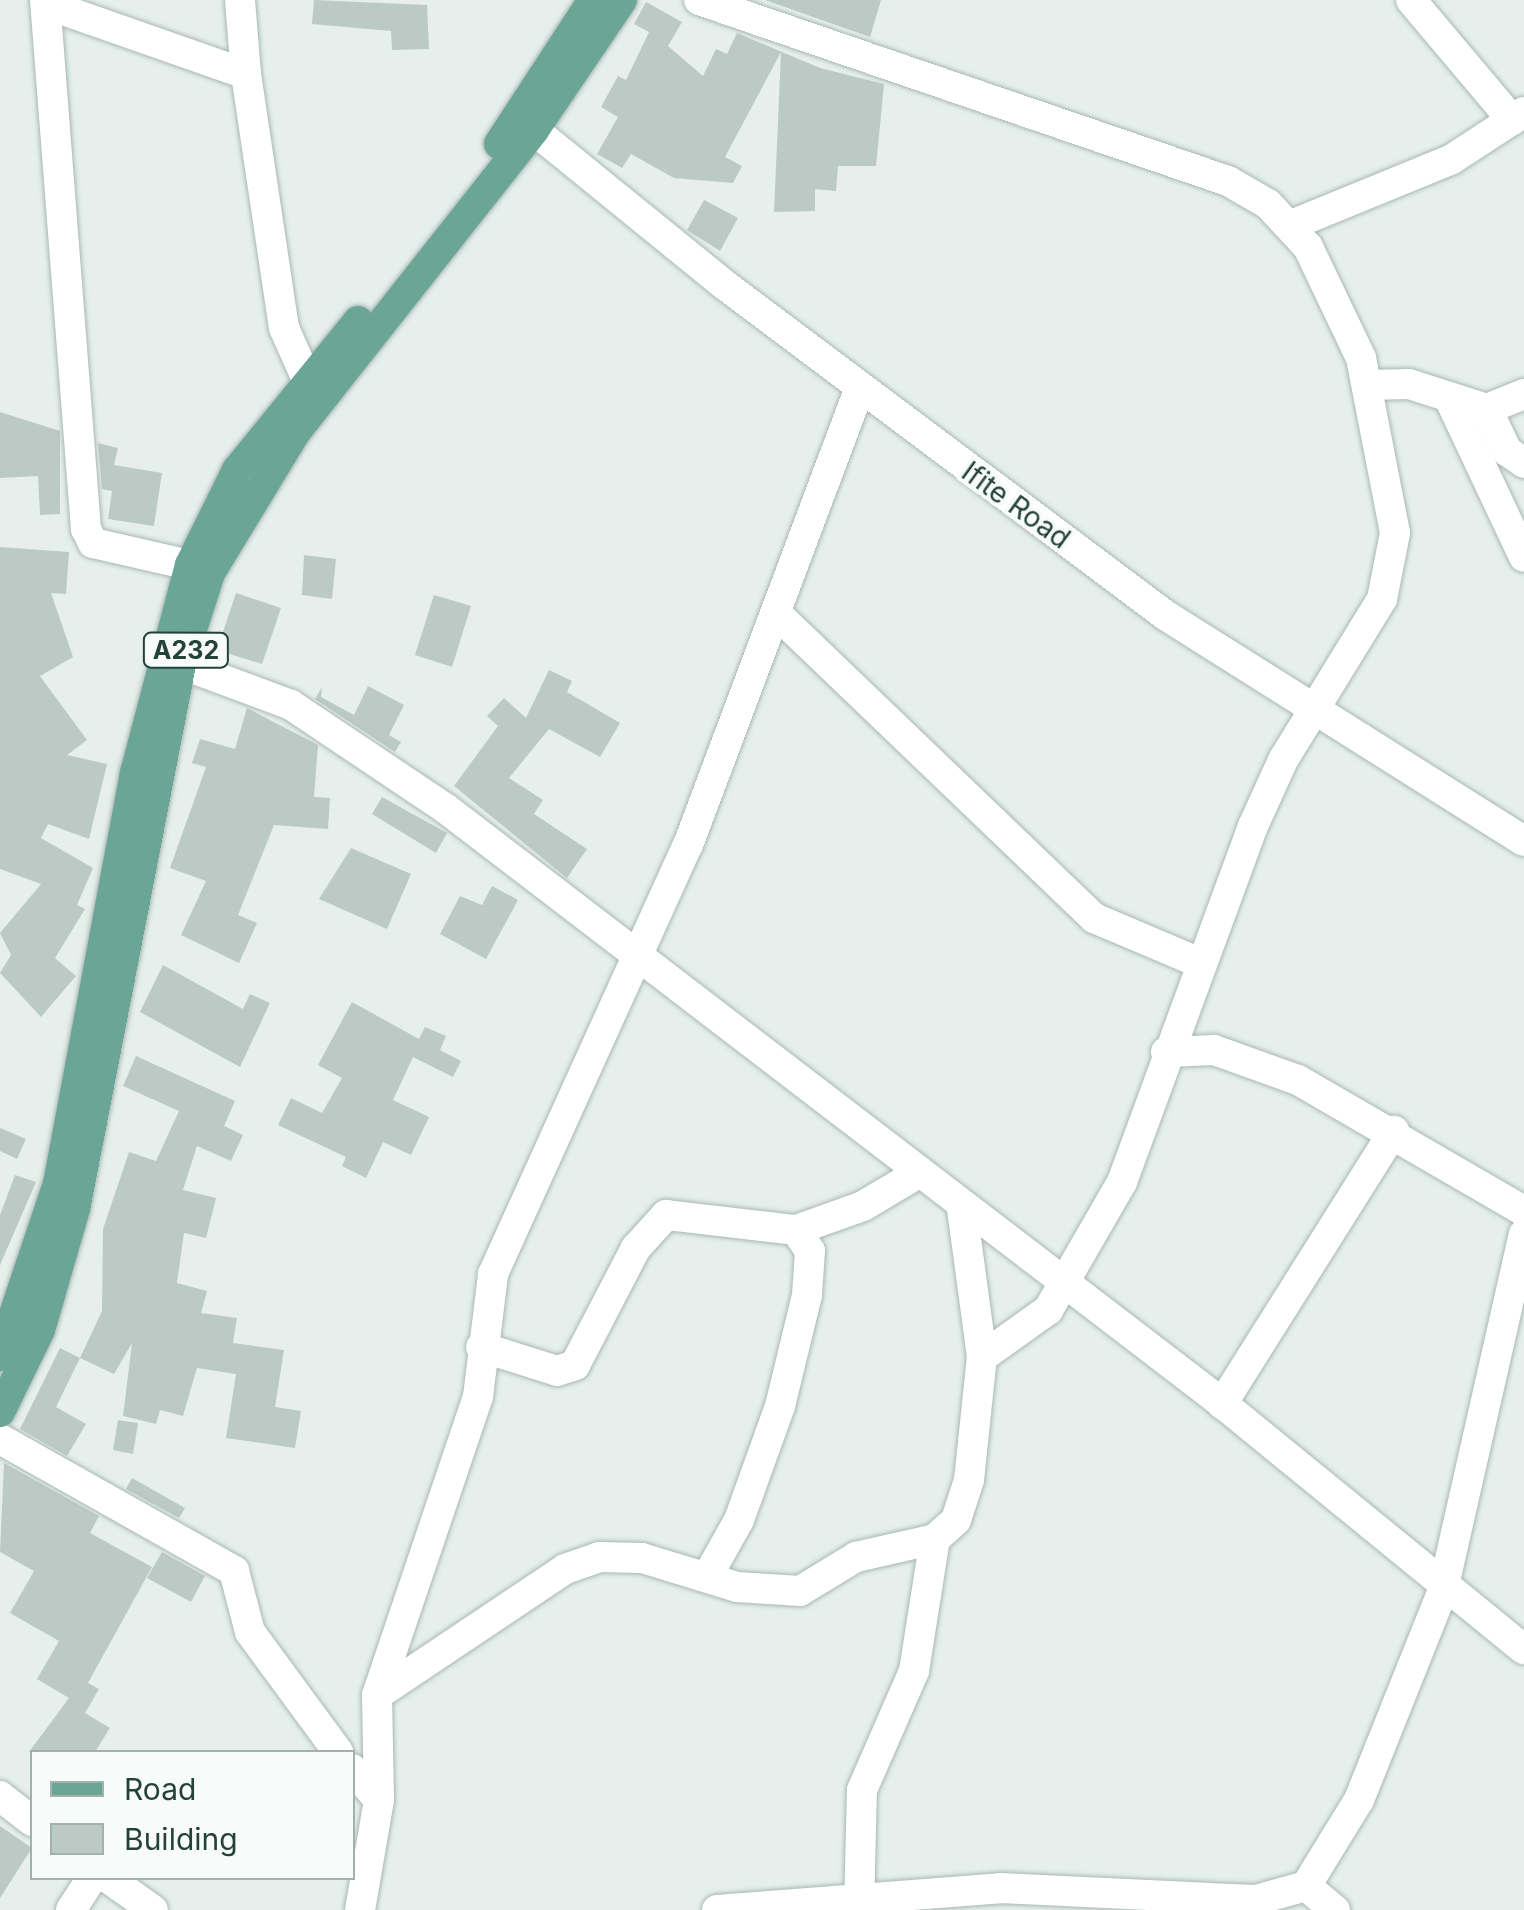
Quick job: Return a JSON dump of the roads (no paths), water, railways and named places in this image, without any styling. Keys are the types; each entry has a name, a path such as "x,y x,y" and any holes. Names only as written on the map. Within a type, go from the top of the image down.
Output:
{"main road":[{"name":"A232","path":"0,1356 58,1184 135,772 190,564 237,470 462,194 592,0"},
{"name":"A232","path":"0,1412 40,1330 76,1209 181,664 210,574 261,479 534,130 622,0"}],"street":[{"path":"240,0 246,74 284,328 308,382"},
{"path":"698,0 1180,161 1242,188 1289,226 1328,280 1367,385 1395,533 1382,600 1315,710 1253,826 1166,1052 1122,1182 1068,1284 1018,1336 982,1356"},
{"path":"1289,226 1452,159 1518,116 1411,0"},
{"path":"190,564 93,543 86,529 46,2 246,74"},
{"name":"Ifite Road","path":"534,130 860,388 1165,615 1524,842"},
{"path":"1367,385 1409,384 1452,402 1487,410 1524,394"},
{"path":"360,1910 379,1800 377,1695 478,1398 481,1347 493,1274 519,1207 637,960 778,616 860,388"},
{"path":"1452,402 1524,557"},
{"path":"1487,410 1507,451 1524,463"},
{"path":"778,616 1094,918 1200,963"},
{"path":"181,664 291,705 445,808 962,1210 1068,1284 1222,1404 1443,1590 1524,1649"},
{"path":"1166,1052 1214,1050 1298,1080 1394,1131 1524,1211"},
{"path":"1222,1404 1394,1131"},
{"path":"481,1347 558,1372 575,1365 636,1248 666,1215 796,1230 863,1206 917,1174"},
{"path":"377,1695 565,1569 599,1557 642,1558 706,1577 800,1592 856,1557 935,1539 956,1520 969,1480 982,1356 962,1210"},
{"path":"706,1577 739,1520 780,1406 807,1294 810,1251 796,1230"},
{"path":"717,1910 860,1904 1000,1888 1205,1906 1256,1900 1306,1886 1360,1800 1443,1590 1524,1234"},
{"path":"0,1439 234,1571 250,1632 337,1750"},
{"path":"860,1904 856,1831 862,1790 914,1671 935,1539"},
{"path":"355,1772 379,1800"},
{"path":"0,1796 30,1818"},
{"path":"71,1910 91,1880"},
{"path":"111,1880 153,1910"},
{"path":"1306,1886 1336,1910"}]}
